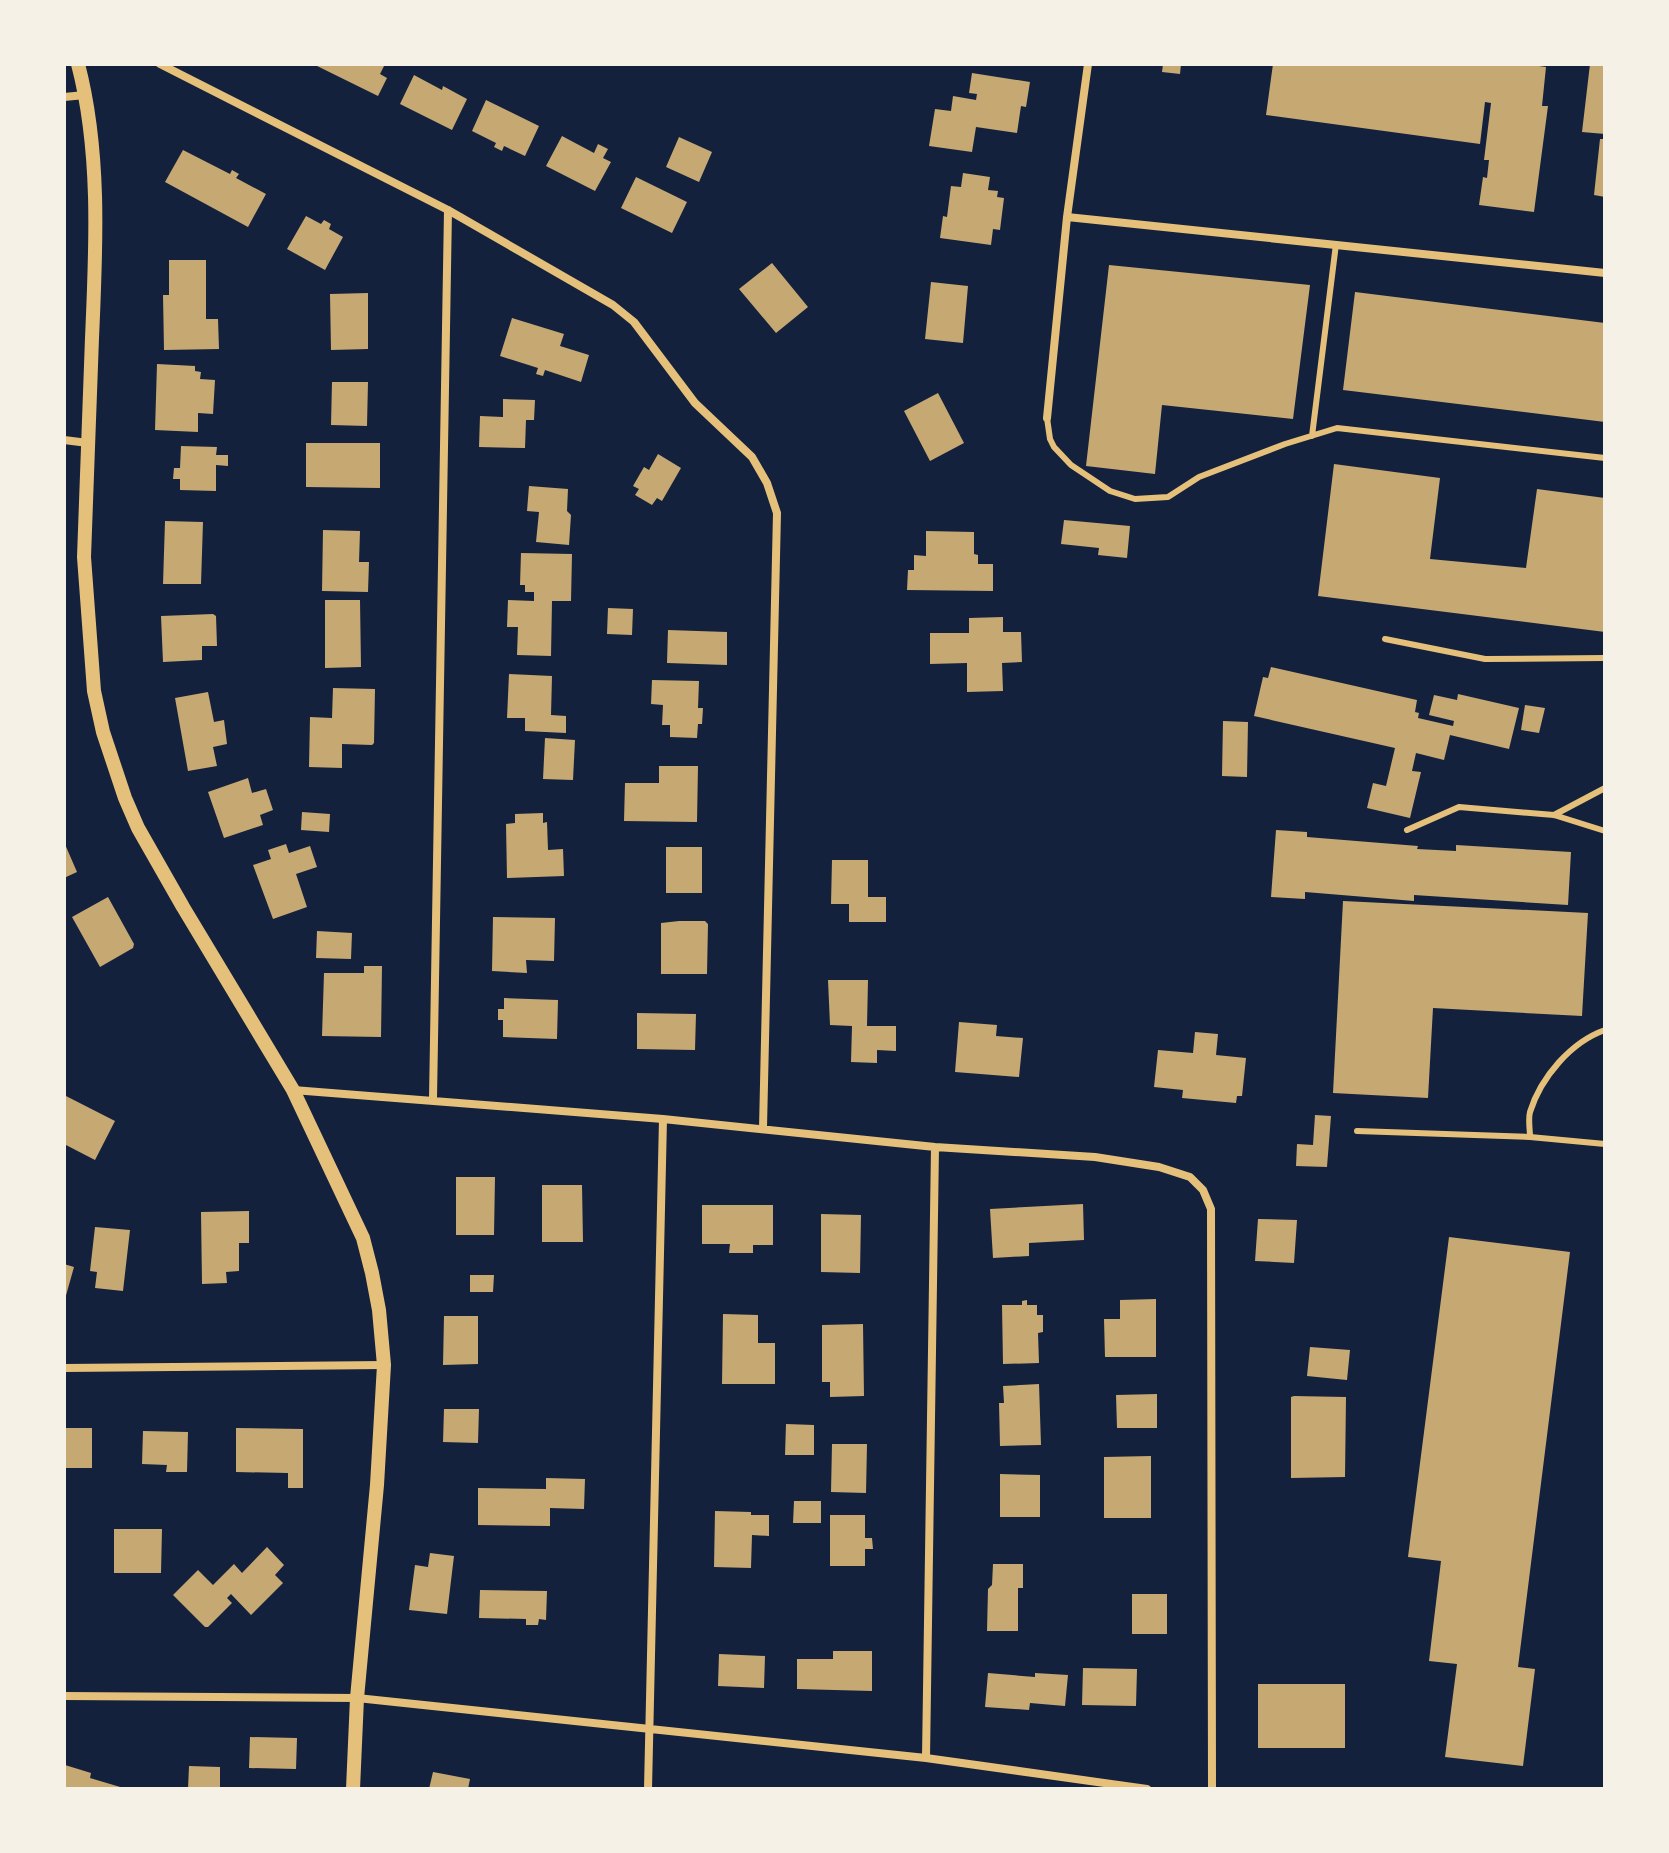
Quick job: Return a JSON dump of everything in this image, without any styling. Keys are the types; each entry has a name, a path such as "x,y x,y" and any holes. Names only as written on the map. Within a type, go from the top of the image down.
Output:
{"street":[{"path":"78,64 86,94 94,191 95,274 85,602 94,691 103,732 138,828 293,1090 363,1238 379,1310 384,1365 377,1485 357,1698 353,1789"},
{"path":"160,64 448,210 591,290 634,322 695,403 752,457 767,483 777,513 763,1128"},
{"path":"1047,418 1067,217 1088,64"},
{"path":"64,97 86,94"},
{"path":"433,1099 448,210"},
{"path":"1067,217 1605,273"},
{"path":"64,440 88,443"},
{"path":"293,1090 663,1119 935,1147 1095,1157 1159,1167 1197,1182 1211,1209 1212,1789"},
{"path":"648,1789 663,1119"},
{"path":"926,1758 935,1147"},
{"path":"64,1368 384,1365"},
{"path":"64,1696 357,1698 926,1758 1076,1785 1147,1789"}],"lane":[{"path":"1312,436 1336,244"},
{"path":"1047,418 1054,447 1071,465 1110,491 1135,499 1168,497 1199,477 1337,428 1605,458"},
{"path":"1385,639 1485,659 1605,658"},
{"path":"1554,815 1605,788"},
{"path":"1407,830 1459,807 1554,815 1605,831"},
{"path":"1530,1137 1530,1113 1556,1062 1593,1034 1605,1030"},
{"path":"1357,1131 1530,1137 1605,1144"}],"building":[{"path":"313,64 385,64 380,74 387,78 378,96"},
{"path":"1163,64 1181,64 1180,74 1162,72"},
{"path":"1273,64 1525,64 1546,67 1542,106 1548,106 1534,212 1479,205 1483,177 1487,178 1489,160 1484,160 1491,103 1485,102 1480,144 1266,115"},
{"path":"1590,64 1605,64 1605,134 1582,132"},
{"path":"972,73 1030,82 1026,107 1021,106 1017,133 976,127 972,152 929,146 935,109 951,111 953,96 976,100 977,94 969,93"},
{"path":"414,75 467,99 452,130 400,104"},
{"path":"486,100 539,126 525,156 504,146 502,151 494,147 496,143 472,131"},
{"path":"562,136 594,153 598,144 608,149 603,158 611,162 595,191 546,166"},
{"path":"679,137 712,152 699,182 666,167"},
{"path":"1600,139 1605,139 1605,197 1594,195"},
{"path":"183,150 230,174 232,170 239,174 236,178 266,194 248,227 165,182"},
{"path":"963,173 990,177 988,190 998,191 997,197 1004,198 1000,230 993,229 991,245 940,238 943,216 947,217 951,186 961,187"},
{"path":"636,177 687,202 672,233 621,208"},
{"path":"306,216 321,224 324,220 331,224 329,229 343,237 325,270 287,249"},
{"path":"169,260 206,260 206,319 218,319 219,349 164,350 163,295 169,295"},
{"path":"772,263 808,307 776,333 739,289"},
{"path":"1109,265 1310,285 1293,419 1162,405 1155,474 1086,466"},
{"path":"931,282 968,286 963,343 925,339"},
{"path":"1355,292 1605,323 1605,422 1343,390"},
{"path":"368,293 368,349 331,350 330,294"},
{"path":"512,318 564,334 560,346 589,355 581,382 545,370 543,376 536,374 538,368 500,356"},
{"path":"157,364 195,366 195,371 201,372 200,379 215,380 213,414 198,413 198,432 155,430"},
{"path":"332,382 368,382 367,426 331,425"},
{"path":"938,393 964,443 930,461 904,411"},
{"path":"503,399 535,400 534,420 526,420 525,448 479,447 480,416 503,417"},
{"path":"306,443 380,443 380,488 306,487"},
{"path":"181,446 217,447 216,455 228,455 228,466 216,465 216,491 180,490 180,479 173,479 174,468 180,468"},
{"path":"658,454 681,468 662,501 657,498 652,505 635,495 639,489 633,486 644,467 649,470"},
{"path":"1334,464 1440,478 1430,559 1526,568 1537,489 1605,498 1605,632 1318,596"},
{"path":"529,486 568,489 567,511 571,515 569,545 536,542 539,512 527,511"},
{"path":"1064,520 1130,526 1127,558 1098,555 1099,548 1061,544"},
{"path":"165,521 203,522 201,584 163,584"},
{"path":"323,530 360,531 359,562 369,562 368,592 322,591"},
{"path":"926,531 974,532 974,554 978,555 978,564 993,564 993,591 907,590 908,570 914,570 914,555 926,556"},
{"path":"521,553 572,554 571,601 552,601 551,656 517,655 518,627 507,627 508,600 534,601 534,592 525,592 525,585 520,585"},
{"path":"325,600 360,600 361,667 325,668"},
{"path":"608,608 633,609 632,635 607,634"},
{"path":"161,616 216,616 217,646 202,646 202,660 163,662"},
{"path":"1003,617 1003,632 1021,632 1022,662 1002,663 1003,691 967,692 967,663 930,664 930,633 969,633 969,618"},
{"path":"668,630 727,632 727,665 667,663"},
{"path":"1271,667 1417,700 1415,712 1419,713 1418,718 1453,726 1454,721 1429,715 1434,695 1457,700 1458,694 1519,708 1509,749 1450,735 1444,760 1416,753 1412,771 1421,772 1410,818 1367,808 1373,783 1386,786 1395,748 1254,716 1263,677 1268,678"},
{"path":"509,674 552,676 551,715 566,716 566,733 525,731 525,718 507,718"},
{"path":"652,680 699,681 698,708 703,708 697,738 670,737 670,725 662,725 663,705 651,704"},
{"path":"333,688 375,689 374,743 342,744 342,768 309,767 310,717 332,718"},
{"path":"208,692 214,722 224,720 227,744 213,747 217,766 188,771 175,698"},
{"path":"1525,705 1545,708 1539,733 1521,730"},
{"path":"1223,721 1248,722 1247,777 1222,776"},
{"path":"545,738 575,740 573,780 543,779"},
{"path":"659,766 698,766 697,822 624,821 625,783 659,783"},
{"path":"248,778 252,793 266,789 273,810 260,815 263,825 224,838 208,792"},
{"path":"302,812 330,814 329,832 301,830"},
{"path":"543,813 543,823 547,822 548,850 563,849 564,876 507,878 506,824 515,823 515,814"},
{"path":"1276,830 1307,832 1307,837 1418,846 1417,849 1456,851 1456,845 1571,852 1568,905 1414,895 1414,901 1305,892 1305,899 1271,897"},
{"path":"64,842 77,872 64,878"},
{"path":"286,844 289,853 310,846 317,867 296,874 307,907 273,919 253,865 271,859 268,850"},
{"path":"666,847 702,847 702,893 666,893"},
{"path":"832,860 868,860 868,897 886,897 886,922 849,922 849,904 831,904"},
{"path":"108,897 134,944 133,948 100,967 72,917"},
{"path":"1343,901 1588,913 1582,1016 1433,1008 1428,1098 1333,1093"},
{"path":"493,917 555,918 554,961 526,960 527,973 492,971"},
{"path":"705,921 708,924 707,974 661,974 661,923"},
{"path":"317,931 352,933 351,959 316,958"},
{"path":"364,966 382,966 381,1037 322,1036 324,973 364,973"},
{"path":"828,980 868,980 867,1026 896,1026 896,1051 877,1050 877,1063 851,1062 852,1026 830,1025"},
{"path":"504,998 558,1000 557,1039 503,1037 503,1020 498,1020 498,1009 504,1009"},
{"path":"637,1013 696,1014 695,1050 637,1049"},
{"path":"959,1022 997,1025 996,1036 1023,1038 1019,1077 955,1072"},
{"path":"1195,1032 1218,1034 1216,1055 1246,1058 1242,1096 1237,1096 1236,1103 1182,1098 1183,1090 1154,1087 1158,1050 1193,1053"},
{"path":"64,1095 115,1121 95,1160 64,1144"},
{"path":"1315,1115 1331,1116 1327,1167 1296,1166 1297,1144 1313,1145"},
{"path":"456,1177 495,1177 494,1235 456,1235"},
{"path":"542,1185 582,1185 583,1242 542,1242"},
{"path":"1083,1204 1084,1240 1029,1243 1029,1256 993,1258 990,1209"},
{"path":"702,1205 773,1205 773,1245 753,1245 753,1253 729,1253 730,1244 702,1244"},
{"path":"249,1211 249,1243 239,1243 239,1271 226,1272 227,1283 202,1284 201,1212"},
{"path":"821,1214 861,1215 860,1273 821,1272"},
{"path":"1258,1219 1297,1220 1294,1263 1255,1261"},
{"path":"95,1227 130,1230 123,1291 95,1288 97,1272 90,1271"},
{"path":"1449,1237 1570,1252 1518,1667 1535,1669 1523,1766 1445,1757 1457,1664 1429,1661 1441,1561 1408,1557"},
{"path":"64,1264 74,1267 65,1299 64,1299"},
{"path":"470,1275 494,1275 493,1292 470,1292"},
{"path":"1156,1299 1156,1357 1105,1357 1104,1319 1120,1319 1120,1300"},
{"path":"1027,1300 1027,1305 1037,1305 1037,1315 1043,1315 1043,1332 1038,1333 1039,1363 1003,1364 1002,1305 1022,1305 1022,1301"},
{"path":"723,1314 758,1315 758,1343 775,1343 775,1384 722,1384"},
{"path":"444,1316 478,1316 478,1364 443,1365"},
{"path":"863,1324 864,1396 830,1397 830,1382 822,1382 822,1325"},
{"path":"1310,1347 1350,1350 1347,1380 1307,1376"},
{"path":"1039,1384 1041,1445 1000,1446 999,1403 1004,1403 1003,1386"},
{"path":"1157,1394 1157,1428 1117,1428 1116,1395"},
{"path":"1291,1397 1346,1397 1345,1477 1291,1478"},
{"path":"444,1409 479,1409 478,1443 443,1442"},
{"path":"786,1424 814,1425 814,1455 785,1455"},
{"path":"64,1428 92,1428 92,1468 64,1468"},
{"path":"236,1428 303,1429 303,1488 288,1488 288,1473 236,1472"},
{"path":"143,1431 188,1432 187,1472 166,1472 167,1465 142,1464"},
{"path":"832,1444 867,1444 866,1493 831,1492"},
{"path":"1151,1456 1151,1518 1104,1518 1104,1457"},
{"path":"1000,1474 1040,1475 1040,1517 1000,1517"},
{"path":"546,1478 585,1479 584,1509 550,1508 550,1526 478,1525 478,1488 546,1489"},
{"path":"794,1501 821,1501 821,1523 793,1523"},
{"path":"715,1511 769,1515 769,1536 752,1535 751,1568 714,1567"},
{"path":"830,1515 865,1515 865,1538 872,1538 873,1549 865,1549 865,1566 830,1566"},
{"path":"114,1529 162,1529 161,1573 114,1573"},
{"path":"267,1547 284,1565 275,1575 283,1583 251,1615 231,1594 227,1598 232,1603 205,1627 173,1595 198,1570 213,1585 234,1564 242,1573"},
{"path":"430,1553 454,1556 447,1614 409,1610 415,1565 428,1567"},
{"path":"993,1564 1023,1564 1023,1588 1018,1588 1018,1631 987,1631 988,1589 992,1585"},
{"path":"480,1590 547,1591 546,1620 539,1619 538,1625 526,1625 526,1619 479,1618"},
{"path":"1132,1594 1167,1594 1167,1634 1132,1634"},
{"path":"833,1651 872,1651 872,1691 797,1689 797,1659 833,1659"},
{"path":"719,1654 765,1656 764,1688 718,1686"},
{"path":"1083,1668 1137,1669 1136,1706 1082,1705"},
{"path":"988,1673 1035,1677 1035,1673 1068,1675 1065,1706 1030,1703 1029,1710 985,1707"},
{"path":"1258,1684 1345,1684 1345,1748 1258,1748"},
{"path":"250,1737 297,1738 296,1769 249,1768"},
{"path":"65,1765 91,1773 90,1778 127,1789 64,1789"},
{"path":"189,1766 220,1767 220,1789 188,1789"},
{"path":"433,1772 470,1779 468,1789 429,1789"}]}
